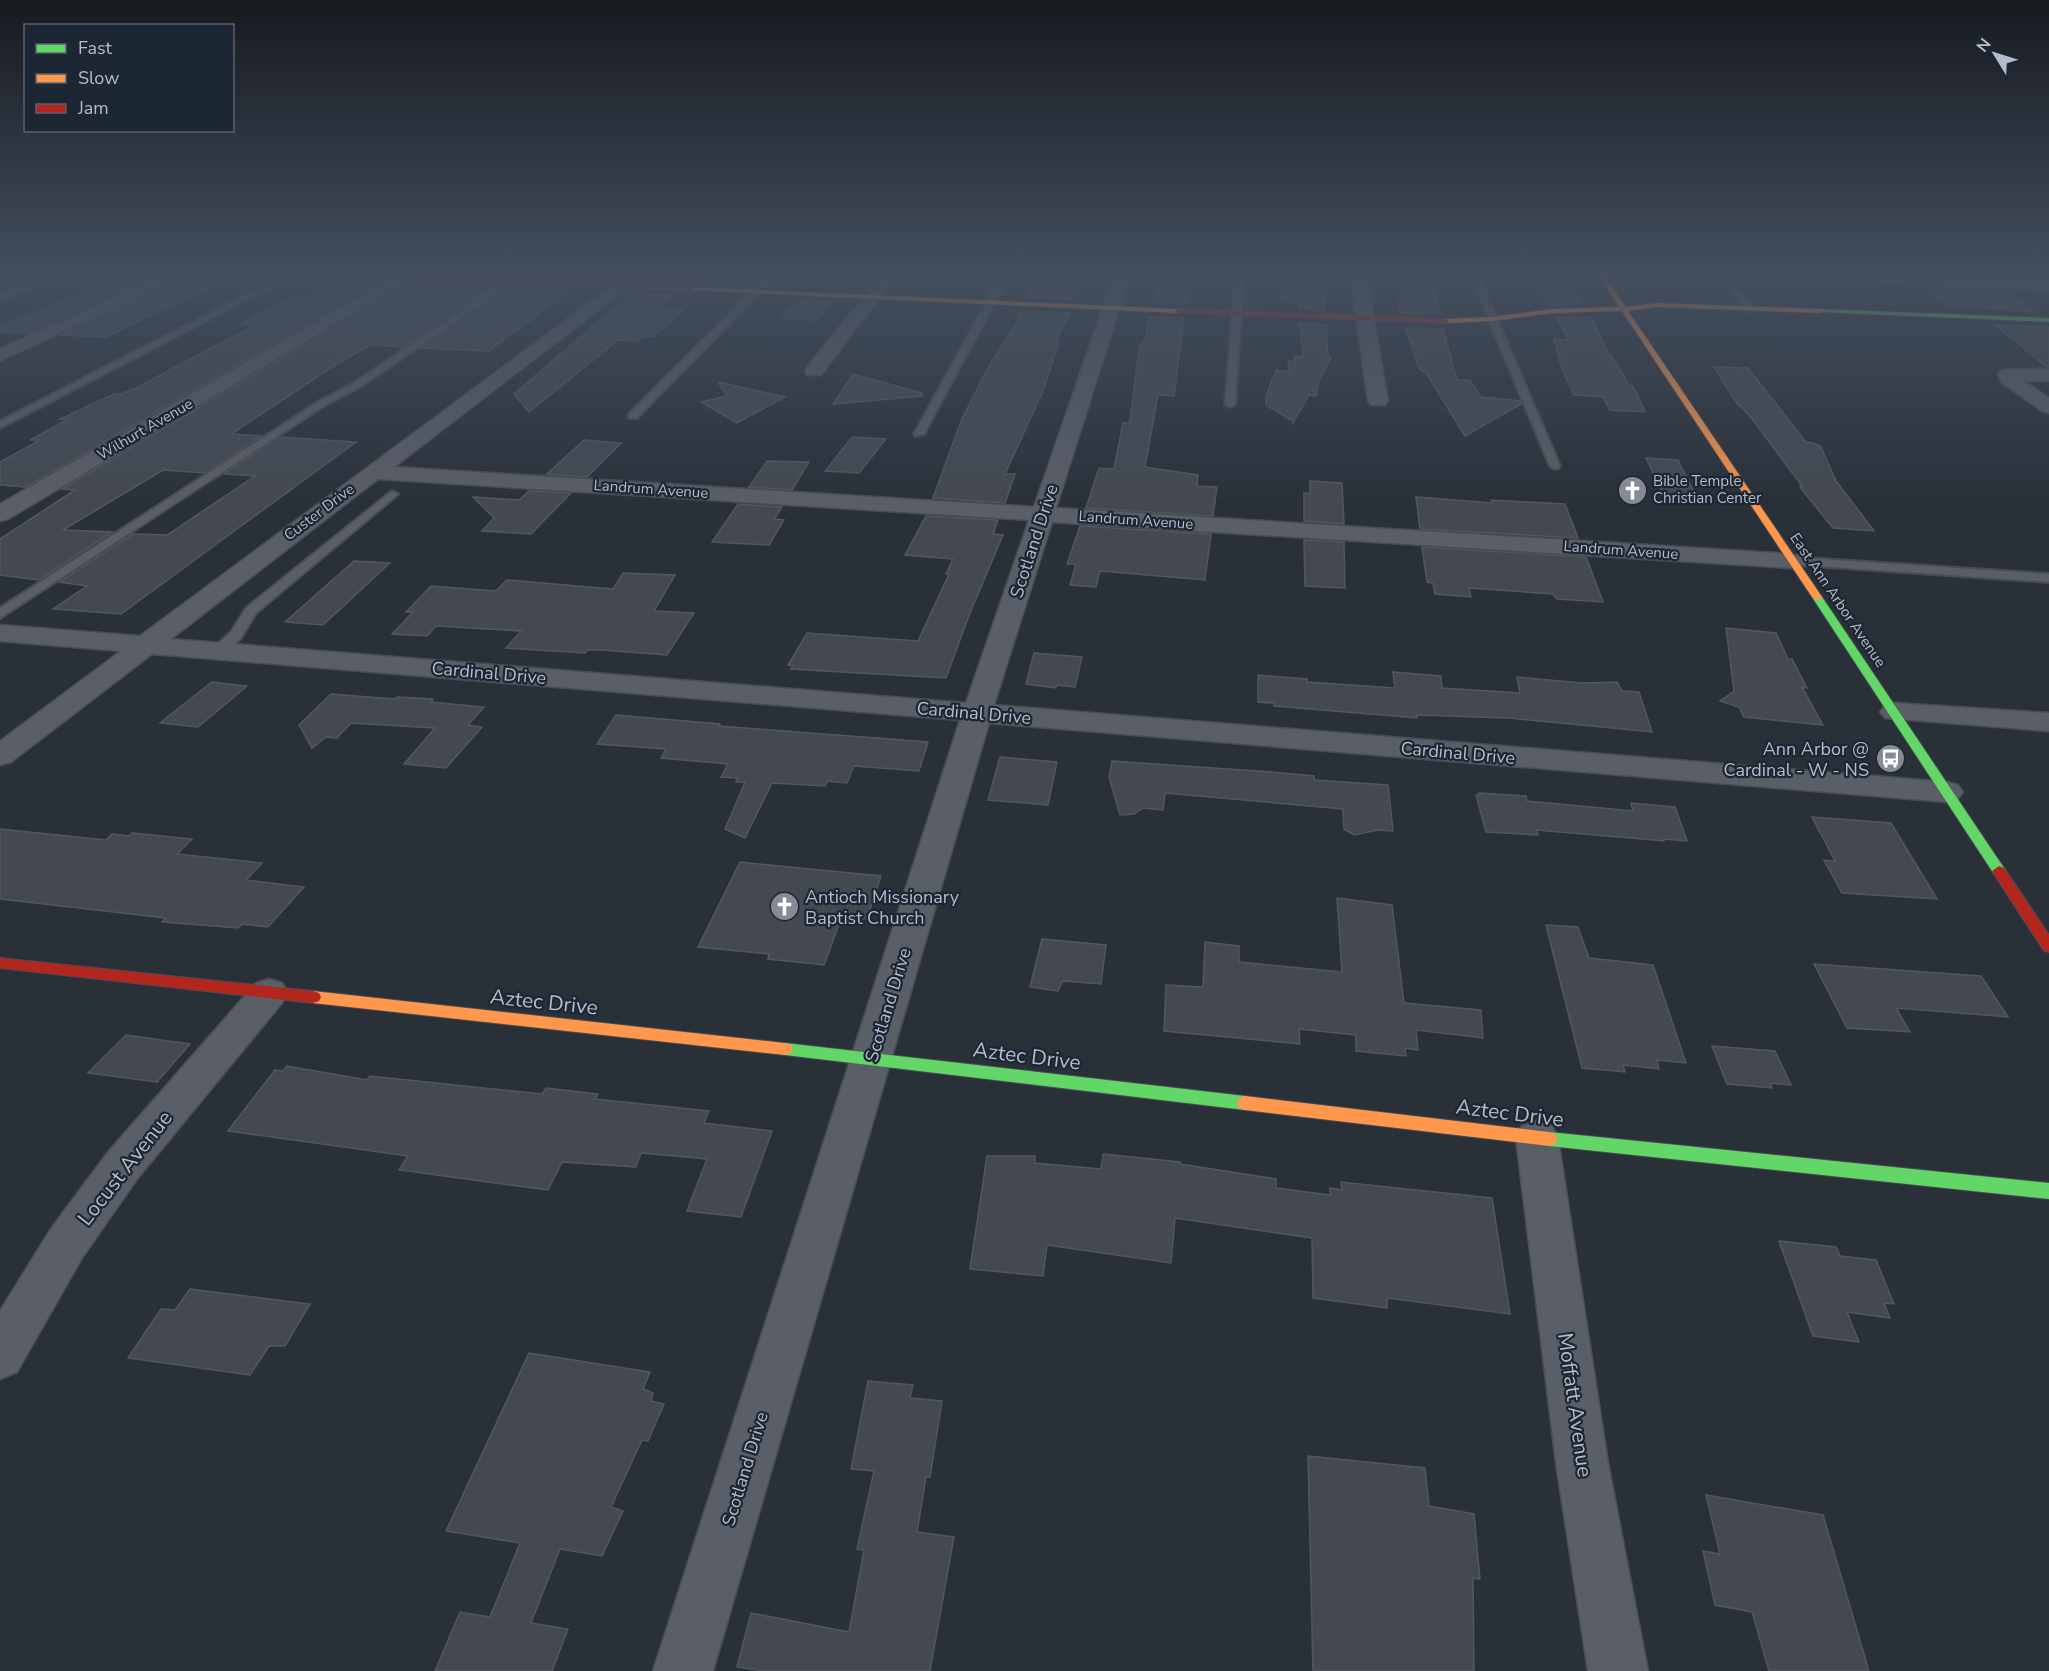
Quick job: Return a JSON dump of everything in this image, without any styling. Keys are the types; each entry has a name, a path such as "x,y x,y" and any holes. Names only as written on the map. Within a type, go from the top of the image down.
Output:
{"street":[{"name":"Wilhurt Avenue","path":"0,514 281,350"},
{"name":"Custer Drive","path":"0,756 537,350"},
{"path":"814,371 831,350"},
{"name":"Scotland Drive","path":"683,1671 977,714 1098,350"},
{"path":"1370,350 1378,401"},
{"name":"East Ann Arbor Avenue","path":"1651,350 1791,561 1895,712 2049,947"},
{"path":"2049,375 2007,375 2049,407"},
{"name":"Landrum Avenue","path":"373,472 1791,561"},
{"name":"Cardinal Drive","path":"0,633 1947,792"},
{"path":"1895,712 2049,722"},
{"name":"Aztec Drive","path":"0,963 872,1058 1537,1138 2049,1191"},
{"name":"Locust Avenue","path":"0,1356 66,1244 123,1165 269,993"},
{"name":"Moffatt Avenue","path":"1537,1138 1582,1463 1618,1671"}],"lane":[{"path":"0,425 146,350"},
{"path":"0,614 324,402 357,385 409,350"},
{"path":"633,416 699,350"},
{"path":"919,434 965,350"},
{"path":"1230,404 1235,350"},
{"path":"1505,350 1555,466"},
{"path":"218,651 236,635 251,612 392,494"},
{"path":"1791,561 2049,578"}],"building":[{"path":"208,350 263,350 26,487 0,485 0,462 40,440 30,440 67,420 60,419 114,394 121,394"},
{"path":"296,350 361,350 231,434 261,436 205,473 163,470 63,530 112,532 39,580 0,575 0,539 75,490 62,489"},
{"path":"565,350 606,350 529,412 514,394"},
{"path":"999,350 1056,350 1043,391 1005,474 1015,474 1005,503 933,498 961,421"},
{"path":"1139,350 1180,350 1174,396 1158,395 1145,467 1198,475 1197,486 1217,487 1213,516 1086,508 1099,468 1114,469 1123,423 1130,423"},
{"path":"1302,350 1328,350 1329,358 1331,358 1319,380 1316,396 1309,395 1293,423 1266,405 1266,396 1276,370 1289,372 1288,361 1295,361 1295,356 1303,357"},
{"path":"1413,350 1449,350 1457,380 1470,380 1481,397 1521,401 1521,404 1465,436 1426,373 1419,369"},
{"path":"1557,350 1607,350 1629,385 1633,386 1645,412 1610,410 1603,397 1574,395 1562,369"},
{"path":"2026,350 2049,350 2049,367"},
{"path":"1714,367 1748,368 1806,442 1821,447 1836,481 1874,531 1833,528 1803,491 1800,486 1802,486 1750,416 1736,402"},
{"path":"853,374 922,393 922,396 833,404"},
{"path":"718,382 785,397 737,423 701,402 727,396"},
{"path":"280,437 356,442 121,614 53,609 87,586 59,582 133,534 167,535 255,476 224,474"},
{"path":"852,437 886,439 859,473 825,471"},
{"path":"584,440 621,443 587,477 547,474"},
{"path":"1646,458 1678,460 1697,498 1664,496"},
{"path":"767,461 809,462 792,490 749,487"},
{"path":"1310,481 1342,483 1344,524 1304,521 1304,493 1310,494"},
{"path":"529,491 571,493 531,534 482,531 494,518 473,497 519,500"},
{"path":"1416,497 1493,503 1491,500 1565,504 1578,538 1420,529"},
{"path":"738,504 782,507 774,519 784,520 769,545 712,542"},
{"path":"926,516 998,520 993,534 1003,535 946,678 791,669 793,666 788,665 807,633 918,641 949,574 946,574 953,559 905,555"},
{"path":"1080,526 1211,534 1205,580 1100,571 1096,587 1070,585 1076,564 1067,564"},
{"path":"1304,540 1344,542 1345,588 1305,586"},
{"path":"1422,547 1586,557 1603,602 1557,599 1553,594 1469,588 1471,597 1435,594 1433,583 1427,582"},
{"path":"354,561 390,563 323,625 285,622"},
{"path":"623,573 675,575 654,611 694,613 667,655 603,650 587,650 585,653 506,648 521,631 436,626 427,636 392,634 413,612 406,612 431,586 496,591 507,580 613,589"},
{"path":"1726,628 1776,633 1788,659 1792,659 1807,688 1802,687 1823,725 1744,717 1739,707 1720,701 1734,691"},
{"path":"1034,653 1082,657 1075,687 1056,685 1056,688 1026,684"},
{"path":"1393,672 1441,676 1442,688 1520,693 1517,677 1582,683 1617,682 1622,691 1639,692 1652,732 1509,718 1416,715 1417,718 1274,706 1274,703 1258,702 1258,675 1307,679 1307,682 1395,688"},
{"path":"212,682 247,686 198,727 160,723"},
{"path":"331,694 394,699 397,697 433,699 431,702 484,707 468,725 482,727 446,768 404,764 435,728 351,723 337,738 326,737 312,748 299,725"},
{"path":"616,715 720,724 719,726 928,742 919,771 854,766 847,783 827,781 825,786 772,783 745,838 725,829 745,782 736,782 737,778 721,777 728,764 661,758 666,749 597,744"},
{"path":"1000,757 1057,762 1048,805 988,800"},
{"path":"1112,761 1271,772 1314,776 1314,780 1388,785 1393,831 1378,830 1354,835 1344,829 1343,809 1165,793 1163,810 1143,808 1134,814 1120,815 1109,777"},
{"path":"1479,793 1526,796 1527,801 1633,811 1631,803 1675,807 1687,841 1536,830 1538,835 1486,832 1476,795 1480,795"},
{"path":"1812,817 1891,823 1937,899 1842,893 1824,860 1835,861"},
{"path":"0,829 106,840 112,834 129,836 132,833 192,839 177,854 262,863 246,880 304,887 268,927 242,924 238,928 162,922 166,918 0,899"},
{"path":"740,862 881,876 867,919 842,916 824,965 768,959 769,954 698,947"},
{"path":"1337,898 1392,905 1404,1003 1481,1010 1483,1038 1416,1030 1418,1050 1405,1048 1406,1056 1356,1051 1356,1035 1299,1029 1300,1044 1164,1031 1166,985 1203,987 1205,942 1239,946 1239,962 1342,972"},
{"path":"1546,925 1578,927 1589,958 1653,965 1686,1063 1657,1060 1659,1069 1623,1065 1625,1072 1582,1068"},
{"path":"1042,939 1106,945 1101,984 1063,981 1058,991 1030,987"},
{"path":"1814,964 1981,976 2008,1017 1896,1008 1910,1032 1847,1028"},
{"path":"126,1035 190,1044 157,1082 88,1073"},
{"path":"1712,1046 1775,1051 1791,1085 1770,1083 1772,1088 1727,1084"},
{"path":"287,1066 367,1080 370,1076 542,1094 546,1088 598,1094 595,1099 709,1111 704,1123 772,1131 741,1217 687,1211 707,1159 641,1153 636,1167 562,1162 548,1190 399,1170 408,1156 228,1131 275,1070 283,1071"},
{"path":"1103,1154 1180,1162 1180,1164 1276,1179 1276,1188 1330,1195 1330,1188 1342,1190 1341,1182 1492,1198 1510,1314 1387,1298 1387,1308 1313,1298 1312,1238 1175,1218 1171,1263 1047,1245 1043,1276 970,1269 987,1156 1035,1156 1035,1163 1101,1169"},
{"path":"1779,1241 1836,1247 1840,1256 1876,1260 1894,1304 1884,1303 1890,1318 1847,1312 1859,1342 1813,1336"},
{"path":"190,1289 310,1304 285,1346 269,1346 250,1375 128,1358 161,1309 175,1310"},
{"path":"529,1353 650,1372 643,1389 653,1393 651,1401 664,1404 648,1441 642,1440 611,1507 623,1511 602,1556 560,1549 531,1623 568,1629 552,1671 435,1671 460,1612 490,1617 520,1543 446,1531"},
{"path":"868,1381 913,1385 910,1398 942,1401 930,1477 926,1477 917,1532 954,1537 930,1671 764,1671 737,1667 751,1613 849,1632 864,1550 857,1549 874,1471 851,1469"},
{"path":"1308,1456 1425,1468 1429,1506 1474,1514 1480,1579 1473,1578 1474,1671 1313,1671"},
{"path":"1706,1495 1823,1515 1869,1671 1769,1671 1752,1612 1715,1605 1703,1551 1720,1554"}],"traffic: fast":[{"path":"1817,597 1999,871"},
{"path":"785,1049 1245,1103"},
{"path":"1549,1139 2049,1191"}],"traffic: slow":[{"path":"1651,350 1817,597"},
{"path":"313,997 785,1049"},
{"path":"1245,1103 1549,1139"}],"traffic: jam":[{"path":"1999,871 2049,947"},
{"path":"0,963 313,997"}],"place":[{"name":"Bible Temple Christian Center","path":"1632,490"},
{"name":"Ann Arbor @ Cardinal - W - NS","path":"1890,759"},
{"name":"Antioch Missionary Baptist Church","path":"784,907"}]}
